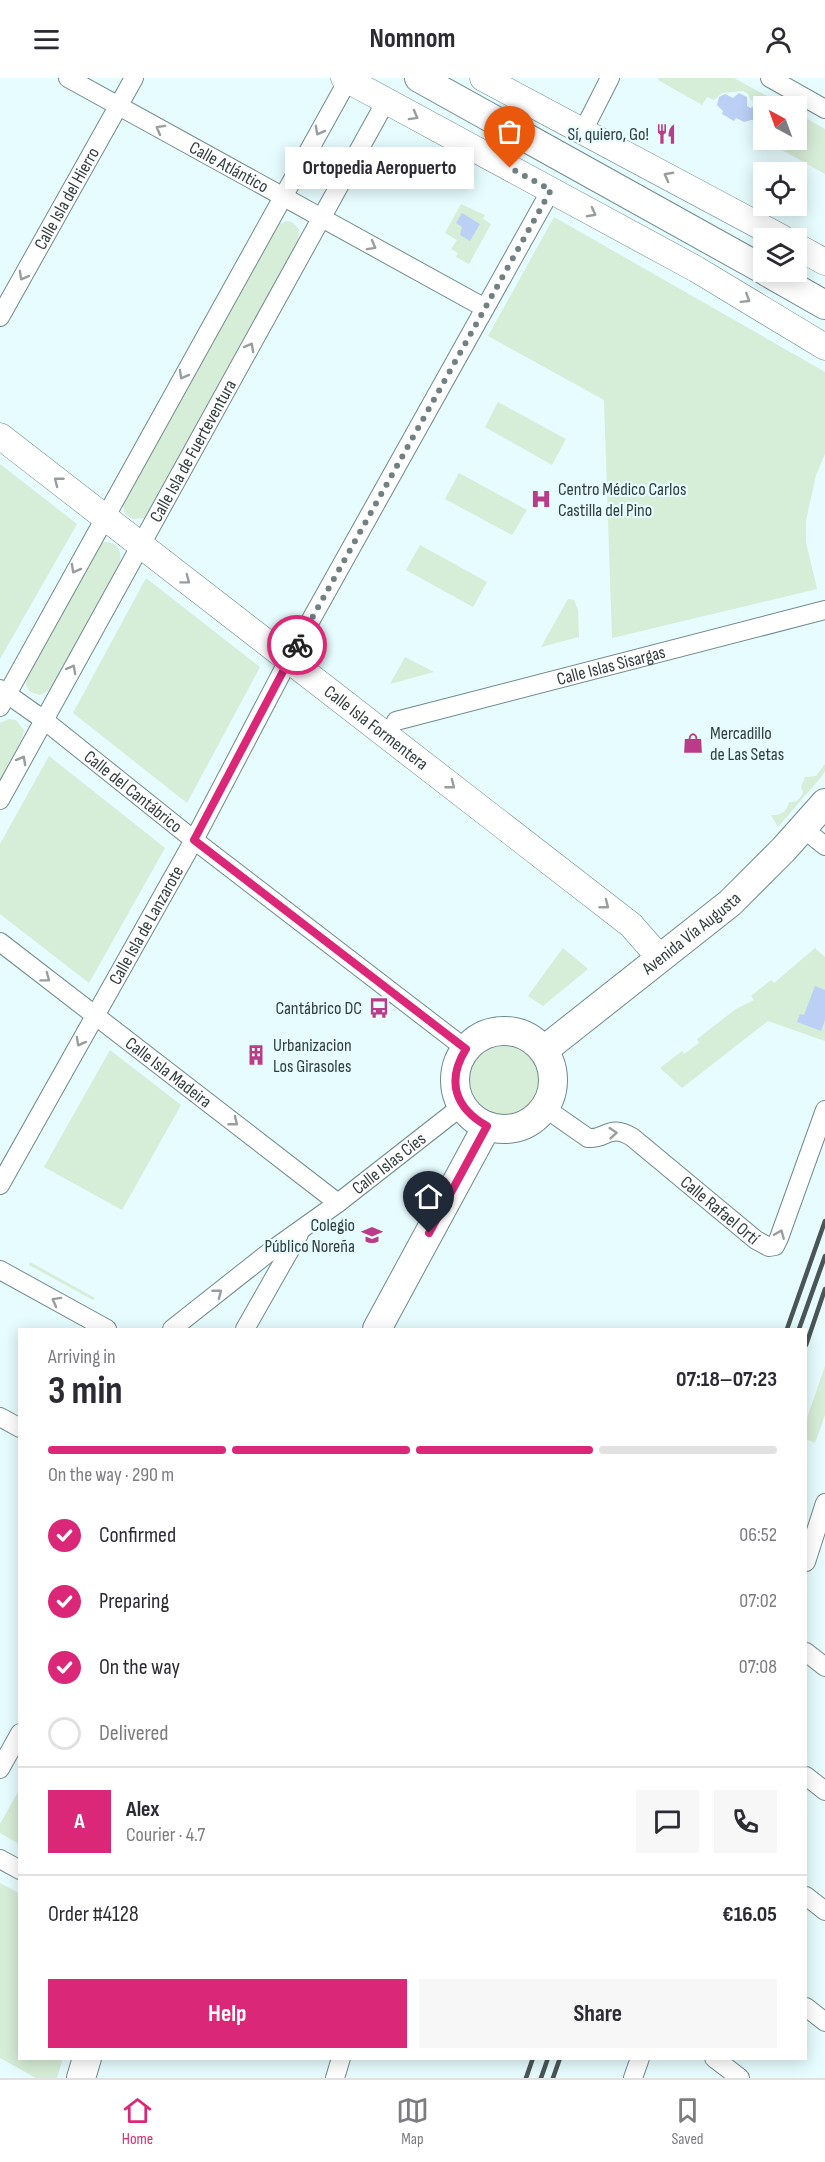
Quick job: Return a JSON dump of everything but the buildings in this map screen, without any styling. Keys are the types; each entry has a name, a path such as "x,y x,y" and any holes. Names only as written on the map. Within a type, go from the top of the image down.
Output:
{"main road":[{"path":"419,78 753,264"},
{"path":"784,282 825,305"},
{"name":"Avenida Vía Augusta","path":"544,1050 814,837 825,803"},
{"path":"506,1030 520,1033 533,1040 544,1050 551,1064 553,1079 551,1094 544,1108 533,1119 519,1127 502,1129 487,1126 473,1118 462,1106 457,1095 456,1071 466,1049 477,1039 490,1032 506,1030"},
{"path":"378,1328 487,1126"},
{"path":"81,2078 86,2060"}],"street":[{"name":"Calle Atlántico","path":"68,78 485,308"},
{"name":"Calle Isla del Hierro","path":"0,318 134,78"},
{"path":"583,131 610,78"},
{"path":"770,78 825,109"},
{"path":"2,697 283,197 346,79 696,269 825,347"},
{"path":"449,135 498,121 486,80"},
{"path":"486,80 764,228"},
{"name":"Calle Isla de Fuerteventura","path":"0,800 386,101"},
{"name":"Calle Isla de Lanzarote","path":"0,1185 194,840 289,659 551,190"},
{"path":"696,269 694,248 720,204"},
{"path":"807,252 825,262"},
{"name":"Calle Isla Formentera","path":"0,436 631,925 660,958"},
{"name":"Calle Islas Sisargas","path":"592,658 825,598"},
{"name":"Calle Islas Sisargas","path":"396,722 825,610"},
{"name":"Calle del Cantábrico","path":"2,697 44,720 194,840 466,1049"},
{"name":"Calle Isla Madeira","path":"0,942 338,1203"},
{"name":"Calle Islas Cíes","path":"173,1328 462,1106"},
{"name":"Calle Rafael Ortí","path":"544,1108 588,1138 613,1131 626,1133 756,1240 769,1247 775,1246 779,1238 825,1110"},
{"path":"246,1328 301,1231"},
{"path":"0,1270 105,1328"},
{"path":"0,1417 18,1427"},
{"path":"807,1560 821,1529 825,1503"},
{"path":"807,1653 825,1667"},
{"path":"0,1769 18,1737"},
{"path":"807,1777 825,1791"},
{"path":"0,1859 18,1869"},
{"path":"807,1897 825,1911"},
{"path":"807,2008 825,2022"},
{"path":"335,2078 340,2060"},
{"path":"633,2078 639,2060"},
{"path":"717,2060 740,2078"}],"green space":[{"path":"659,78 734,78 767,96 753,96 753,101 743,91 722,93 714,100 707,97 702,105 658,80"},
{"path":"807,119 825,129 825,174 782,150 807,150"},
{"path":"461,204 485,215 483,219 491,224 469,264 456,257 458,253 451,249 457,240 445,233"},
{"path":"554,217 825,372 825,454 816,475 806,520 806,542 817,589 612,638 604,400 488,336"},
{"path":"287,221 292,222 299,229 298,241 150,512 144,518 133,519 125,514 122,501 276,225"},
{"path":"498,402 566,439 552,465 485,427"},
{"path":"0,464 77,524 0,659"},
{"path":"459,473 527,510 512,535 445,499"},
{"path":"103,542 112,543 118,547 120,563 50,690 40,695 30,692 26,685 27,674 96,548"},
{"path":"420,545 487,582 473,607 406,570"},
{"path":"146,578 260,667 187,803 73,713"},
{"path":"568,599 574,600 578,610 579,637 541,647"},
{"path":"405,657 434,672 390,684"},
{"path":"9,719 16,720 24,730 22,739 0,780 0,723"},
{"path":"49,756 165,848 89,983 0,914 0,844"},
{"path":"825,764 822,776 778,827 771,815 783,813 789,802 799,799 803,793 801,787 805,777 816,776"},
{"path":"563,948 588,969 543,1006 528,996"},
{"path":"815,948 825,957 825,1041 768,1021 682,1088 660,1068 682,1051 684,1054 699,1043 697,1039 736,1009 754,1000 751,996 771,980 774,983"},
{"path":"497,1046 511,1046 523,1051 533,1061 538,1080 533,1099 523,1109 511,1114 497,1114 485,1109 475,1099 470,1087 470,1073 475,1061 485,1051"},
{"path":"110,1050 181,1105 122,1210 44,1167"},
{"path":"30,1262 95,1298 93,1300 29,1265"},
{"path":"825,1366 825,1415 815,1443 807,1439 807,1418"},
{"path":"18,1792 18,1843 0,1833 0,1824"},
{"path":"0,1883 18,1892 18,2060 62,2060 57,2078 36,2078 0,2058"}],"water":[{"path":"739,93 747,97 747,106 753,107 753,120 744,122 736,118 734,121 722,114 723,111 717,105 719,97 725,94 733,98"},
{"path":"462,213 480,224 470,241 460,235 462,227 456,223"},
{"path":"815,986 825,990 825,1020 821,1031 797,1022 800,1014 804,1015"}],"railway":[{"path":"787,1328 825,1221"},
{"path":"799,1328 825,1256"},
{"path":"807,1342 825,1289"},
{"path":"526,2078 532,2060"},
{"path":"541,2078 547,2060"},
{"path":"553,2078 559,2060"}],"way so far":[{"path":"297,645 551,190 510,168"}],"place":[{"name":"Sí, quiero, Go!","path":"666,134"},
{"name":"Ortopedia Aeropuerto","path":"510,168"},
{"name":"Centro Médico Carlos Castilla del Pino","path":"541,499"},
{"name":"Mercadillo de Las Setas","path":"693,743"},
{"name":"Cantábrico DC","path":"379,1008"},
{"name":"Urbanizacion Los Girasoles","path":"256,1055"},
{"name":"Colegio Público Noreña","path":"372,1235"}],"route":[{"path":"297,645 194,840 466,1049 459,1059 456,1071 457,1095 462,1106 473,1118 487,1126 429,1233"}]}
